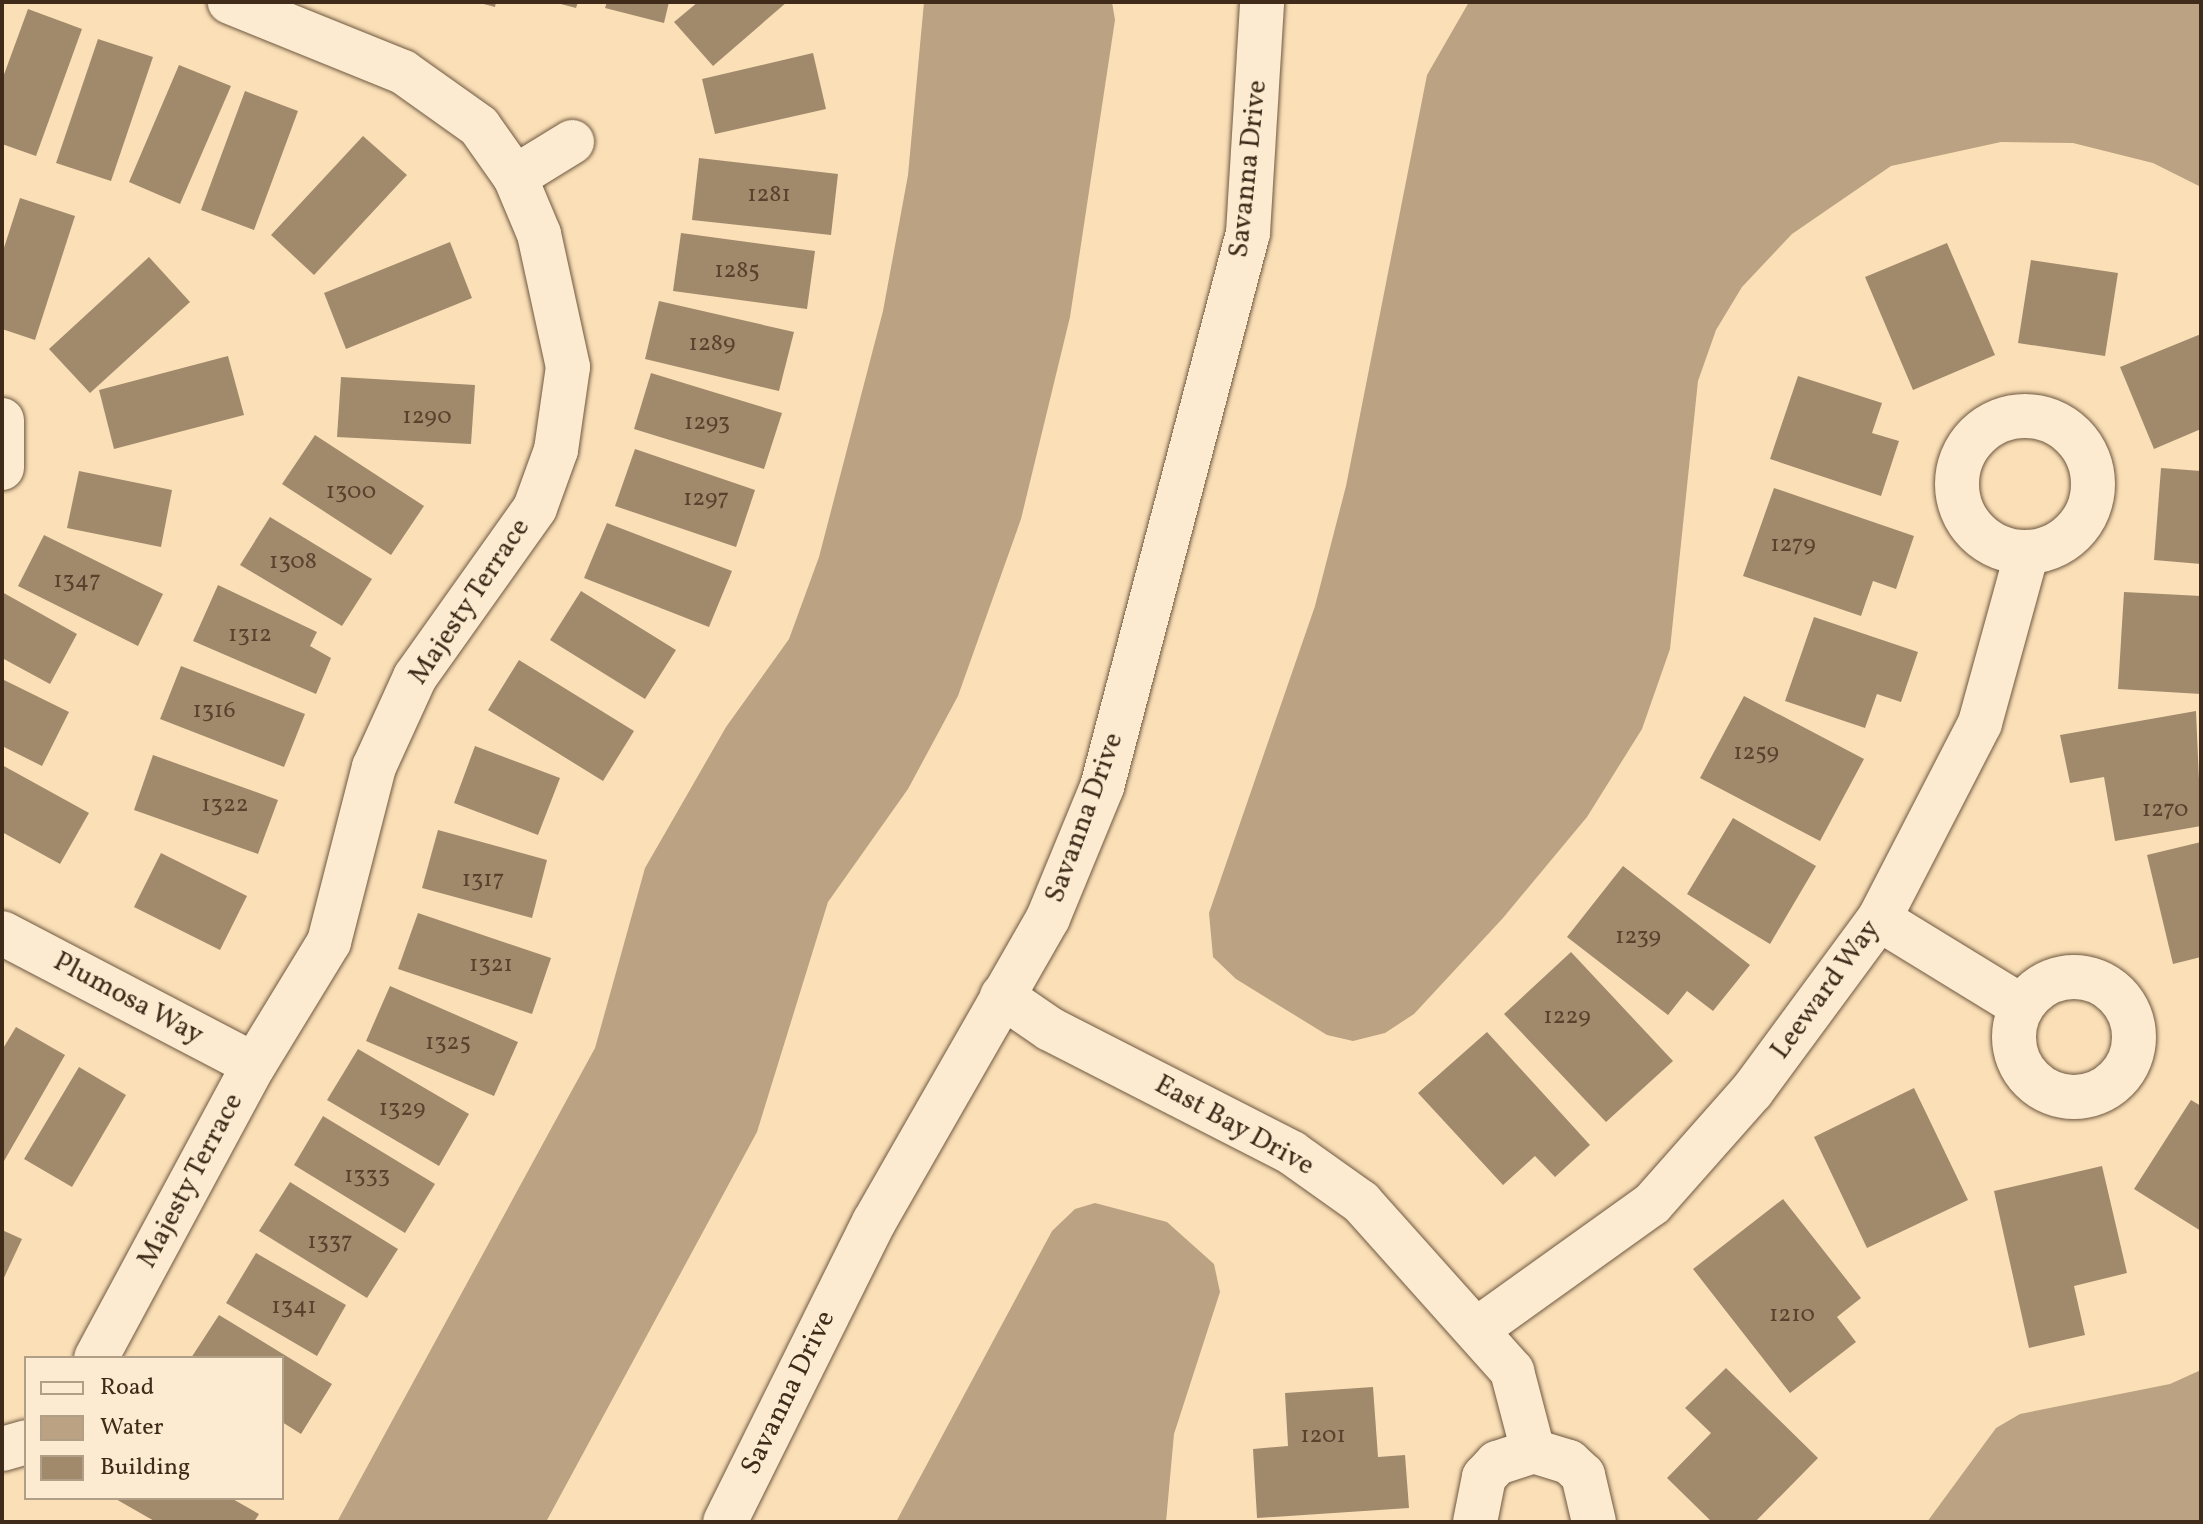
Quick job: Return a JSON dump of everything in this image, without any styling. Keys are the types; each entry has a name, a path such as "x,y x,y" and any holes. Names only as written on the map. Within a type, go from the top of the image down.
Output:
{"street":[{"name":"Majesty Terrace","path":"97,1356 254,1065 329,942 374,767 415,677 535,508 556,450 568,367 557,293 515,177 479,126 403,72 230,2"},
{"name":"Savanna Drive","path":"725,1522 874,1222 1048,918 1102,787 1190,469 1248,233 1262,2"},
{"path":"515,177 572,142"},
{"path":"2,420 2,468"},
{"name":"Leeward Way","path":"1480,1327 1652,1204 1752,1091 1879,919 1980,723 2022,591 2027,552"},
{"path":"1879,919 2021,1006"},
{"name":"Plumosa Way","path":"2,933 254,1065"},
{"name":"East Bay Drive","path":"1002,996 1059,1034 1292,1153 1361,1202 1480,1327 1512,1371 1533,1451"},
{"path":"2,1449 24,1443"},
{"path":"1475,1522 1484,1477 1505,1459 1533,1451 1569,1462 1583,1475 1594,1522"}],"water":[{"path":"924,2 1112,2 1115,20 1070,317 1021,519 958,696 908,789 828,902 757,1132 546,1522 337,1522 595,1048 645,868 726,727 789,639 819,557 883,311 908,175"},
{"path":"1469,2 2201,2 2201,187 2153,163 2073,143 2001,142 1891,166 1792,234 1742,287 1716,330 1698,381 1670,649 1642,729 1587,817 1503,918 1414,1014 1385,1033 1353,1041 1327,1035 1236,979 1213,957 1209,913 1315,606 1346,486 1427,75"},
{"path":"1095,1203 1167,1222 1214,1264 1220,1292 1174,1434 1166,1522 896,1522 1052,1231 1075,1209"},
{"path":"2201,1370 2201,1522 1927,1522 1996,1428 2020,1414 2170,1384"}],"building":[{"path":"476,2 496,2 495,7"},
{"path":"553,2 578,2 576,8"},
{"path":"607,2 669,2 664,23 605,8"},
{"path":"698,2 787,2 713,66 674,22"},
{"path":"28,9 82,29 36,156 2,144 2,80"},
{"path":"98,39 153,57 111,181 56,163"},
{"path":"813,53 826,109 715,134 702,79"},
{"path":"179,65 231,86 180,204 129,182"},
{"path":"245,91 298,111 254,230 201,210"},
{"path":"363,136 407,175 314,275 271,235"},
{"path":"699,158 838,174 831,235 692,220"},
{"path":"20,198 75,216 35,340 2,329 2,254"},
{"path":"681,233 815,251 807,309 673,291"},
{"path":"450,242 472,298 346,349 324,293"},
{"path":"1947,243 1995,355 1913,390 1865,277"},
{"path":"149,257 190,302 90,393 49,349"},
{"path":"2031,260 2118,273 2105,356 2018,343"},
{"path":"659,301 794,332 779,391 645,359"},
{"path":"2201,334 2201,429 2154,449 2120,367"},
{"path":"228,356 244,415 114,449 99,390"},
{"path":"651,373 782,413 764,469 634,429"},
{"path":"1798,376 1882,403 1872,433 1899,441 1881,496 1770,459"},
{"path":"341,377 475,385 471,444 337,437"},
{"path":"315,435 424,506 391,555 282,484"},
{"path":"635,449 755,490 736,547 615,506"},
{"path":"2161,468 2201,471 2201,564 2154,560"},
{"path":"79,471 172,490 161,547 67,528"},
{"path":"1774,488 1914,536 1896,589 1873,581 1861,616 1743,576"},
{"path":"270,517 372,579 342,626 240,565"},
{"path":"607,523 732,571 709,627 584,578"},
{"path":"44,535 163,594 138,646 18,586"},
{"path":"218,585 317,632 310,646 331,658 316,694 193,641"},
{"path":"581,591 676,650 645,699 550,640"},
{"path":"2,592 77,634 50,684 2,658"},
{"path":"2124,592 2201,596 2201,694 2118,689"},
{"path":"1814,617 1918,652 1901,702 1877,694 1865,728 1785,701"},
{"path":"519,660 634,731 603,781 488,710"},
{"path":"181,666 305,714 284,767 160,719"},
{"path":"2,679 69,712 42,766 2,746"},
{"path":"1744,696 1864,759 1820,841 1700,778"},
{"path":"2196,711 2201,826 2115,841 2104,777 2070,783 2060,735"},
{"path":"475,746 560,778 538,835 454,803"},
{"path":"153,755 278,800 258,854 134,810"},
{"path":"2,765 89,813 60,864 2,832"},
{"path":"1733,818 1816,866 1770,944 1687,894"},
{"path":"438,830 547,860 532,918 422,888"},
{"path":"2201,842 2201,957 2173,964 2147,855"},
{"path":"161,853 247,896 220,950 134,907"},
{"path":"1623,866 1750,965 1713,1011 1687,991 1668,1015 1567,937"},
{"path":"418,913 551,958 532,1014 398,969"},
{"path":"1571,952 1673,1061 1606,1122 1504,1014"},
{"path":"390,986 518,1042 494,1096 366,1041"},
{"path":"16,1027 65,1055 4,1161 2,1050"},
{"path":"1487,1032 1590,1145 1555,1177 1535,1156 1503,1185 1418,1093"},
{"path":"358,1049 469,1114 439,1166 327,1100"},
{"path":"79,1067 126,1095 72,1187 24,1159"},
{"path":"1914,1088 1968,1200 1867,1248 1814,1137"},
{"path":"2191,1100 2201,1106 2201,1231 2134,1189"},
{"path":"323,1116 435,1184 405,1233 294,1165"},
{"path":"2102,1166 2127,1273 2074,1286 2085,1335 2029,1348 1994,1191"},
{"path":"290,1182 398,1249 367,1298 259,1231"},
{"path":"1783,1199 1861,1298 1837,1317 1856,1342 1790,1393 1693,1269"},
{"path":"2,1230 22,1239 2,1282"},
{"path":"256,1253 346,1305 317,1356 226,1303"},
{"path":"219,1315 332,1384 301,1434 284,1423 284,1356 192,1356"},
{"path":"1726,1368 1818,1458 1755,1522 1712,1522 1667,1478 1711,1433 1685,1408"},
{"path":"1373,1387 1378,1457 1405,1455 1409,1508 1257,1518 1253,1449 1288,1446 1285,1393"},
{"path":"118,1500 234,1500 259,1514 254,1522 156,1522"}]}
